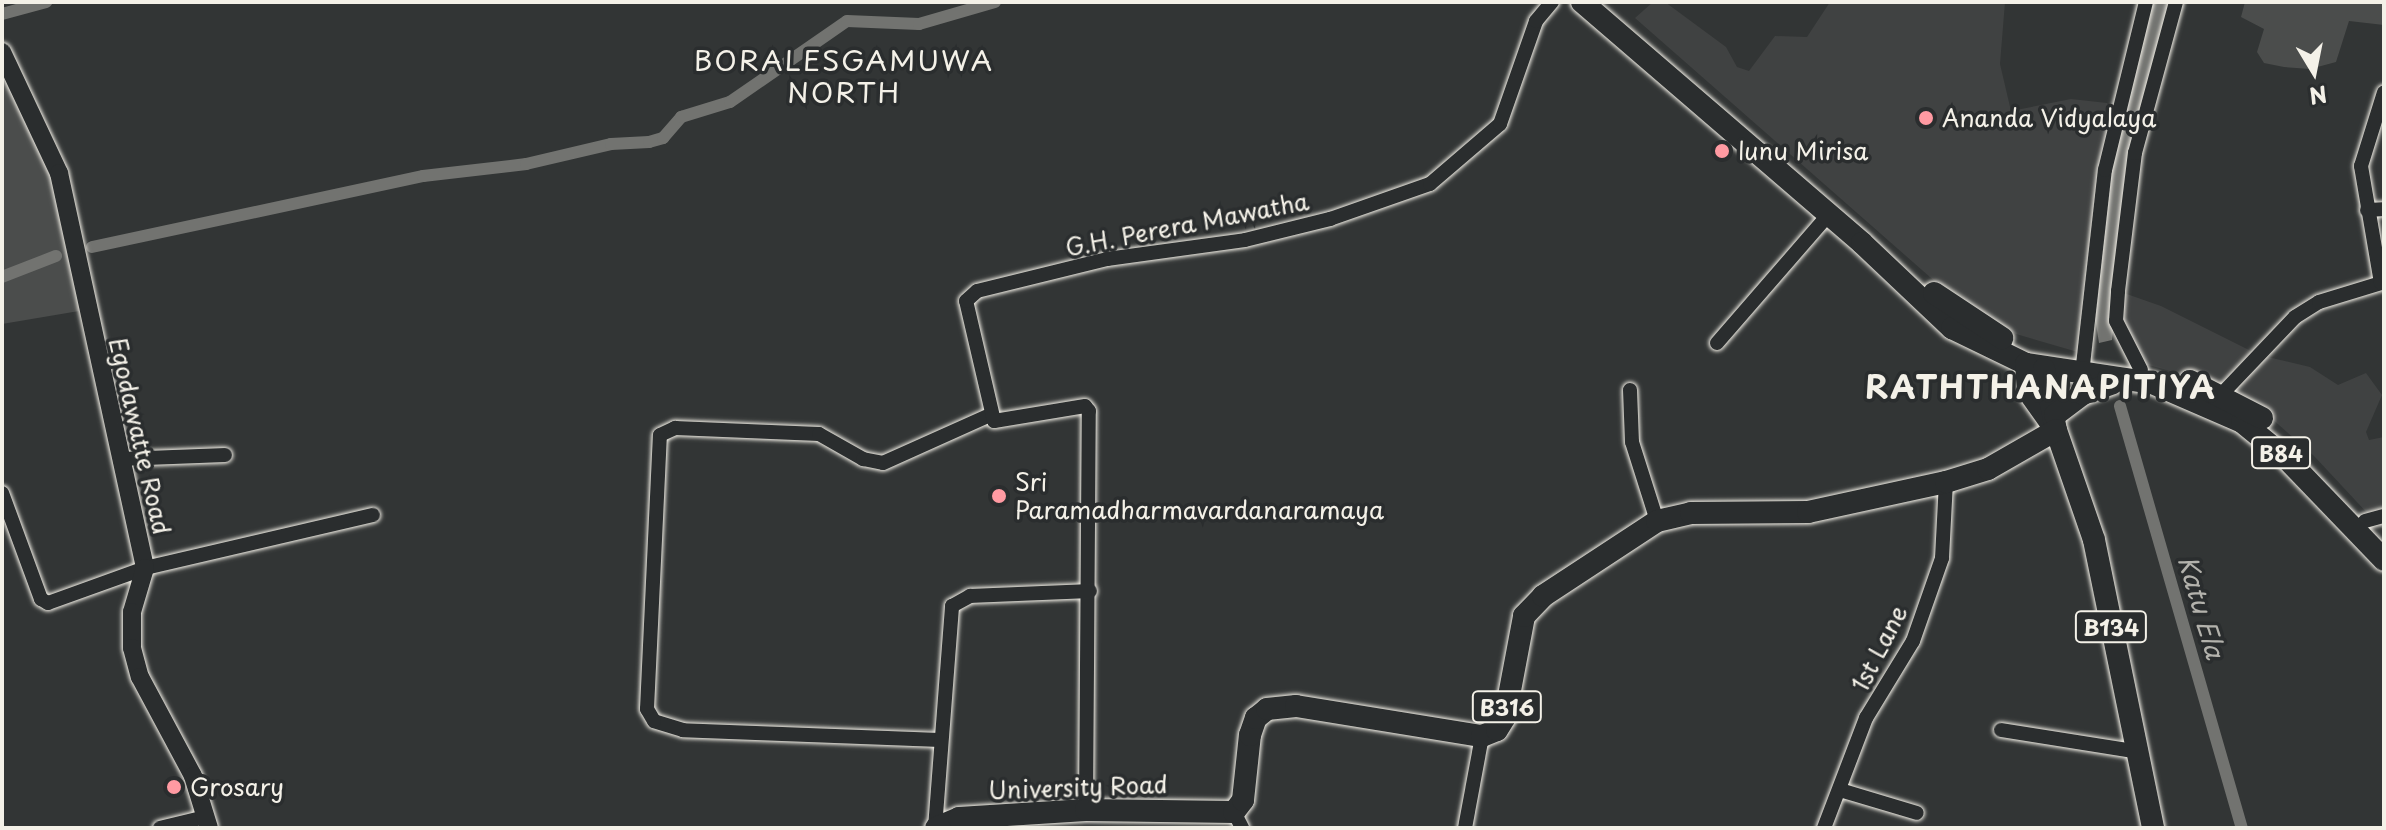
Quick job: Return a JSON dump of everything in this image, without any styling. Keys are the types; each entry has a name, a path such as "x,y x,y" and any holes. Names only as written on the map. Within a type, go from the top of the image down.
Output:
{"main road":[{"name":"B84","path":"1582,2 1961,314 2021,348 2216,400 2270,424 2374,519 2384,541"},
{"name":"B84","path":"1603,2 1941,318 1990,348 2035,367 2131,375"},
{"path":"1990,348 2028,391"},
{"path":"2028,391 2035,367"},
{"name":"B134","path":"2035,367 2094,540 2134,751 2153,828"},
{"path":"2056,422 2083,394 2131,375"},
{"name":"B134","path":"2028,391 2056,422"},
{"name":"B84","path":"2216,400 2261,435 2384,560"},
{"name":"B316","path":"1482,736 1497,730 1505,717 1524,616 1543,596 1657,521 1691,513 1808,512 1946,482 1988,469 2056,422"},
{"name":"University Road","path":"936,828 959,818 1165,807 1238,820 1250,735 1256,718 1267,709 1296,706 1482,736"}],"street":[{"name":"G.H. Perera Mawatha","path":"990,415 966,301 977,291 1107,259 1245,240 1330,219 1430,184 1500,124 1536,21 1552,2"},
{"path":"2083,365 2105,170 2146,2"},
{"path":"2131,375 2116,321 2118,291 2135,153 2176,2"},
{"name":"Egodawatte Road","path":"2,52 59,173 145,568 132,612 132,648 140,677 193,776 207,823"},
{"path":"2216,400 2295,317 2319,302 2378,287 2361,155 2384,92"},
{"path":"2367,210 2384,209"},
{"path":"1717,343 1829,214"},
{"path":"1630,390 1632,442 1657,521"},
{"path":"940,740 758,735 683,730 654,721 647,709 660,435 675,428 819,434 863,459 883,463 990,415 1004,423 1085,406 1089,411 1090,591 1086,810"},
{"path":"121,459 225,455"},
{"name":"1st Lane","path":"1824,828 1866,718 1913,641 1942,558 1946,482"},
{"path":"2,493 41,599 48,603 145,568 373,515"},
{"path":"936,828 952,606 970,596 1090,591"},
{"path":"2001,730 2134,751"},
{"path":"1465,828 1482,736"},
{"path":"1840,790 1917,813"},
{"path":"160,828 207,823"}],"shaded area":[{"path":"1653,2 1665,2 1726,47 1737,67 1749,71 1775,36 1807,37 1830,2 2005,2 2000,64 2011,111 2071,99 2107,103 2115,118 2081,353 2016,334 1947,292 1635,18"},
{"path":"2151,2 2171,2 2132,157 2112,340 2099,343 2094,311 2109,169"},
{"path":"2245,2 2384,2 2384,25 2349,21 2336,62 2310,69 2284,67 2264,63 2257,52 2264,29 2241,17"},
{"path":"2,57 43,134 85,310 2,324"},
{"path":"2118,291 2161,306 2259,355 2310,367 2338,385 2366,373 2382,395 2366,432 2369,440 2384,437 2384,531 2314,456 2253,402 2222,385 2126,359 2116,321"}],"waterway":[{"path":"2,14 46,2"},
{"path":"92,247 423,176 526,164 611,144 649,142 663,138 681,117 730,102 847,21 919,24 995,2"},
{"path":"2,277 56,256"},
{"name":"Katu Ela","path":"2120,406 2242,828"}],"place":[{"name":"Ananda Vidyalaya","path":"1926,118"},
{"name":"lunu Mirisa","path":"1722,151"},
{"name":"Sri Paramadharmavardanaramaya","path":"999,496"},
{"name":"Grosary","path":"174,787"}],"district":[{"name":"BORALESGAMUWA NORTH","path":"844,76"},
{"name":"RATHTHANAPITIYA","path":"2041,386"}]}
